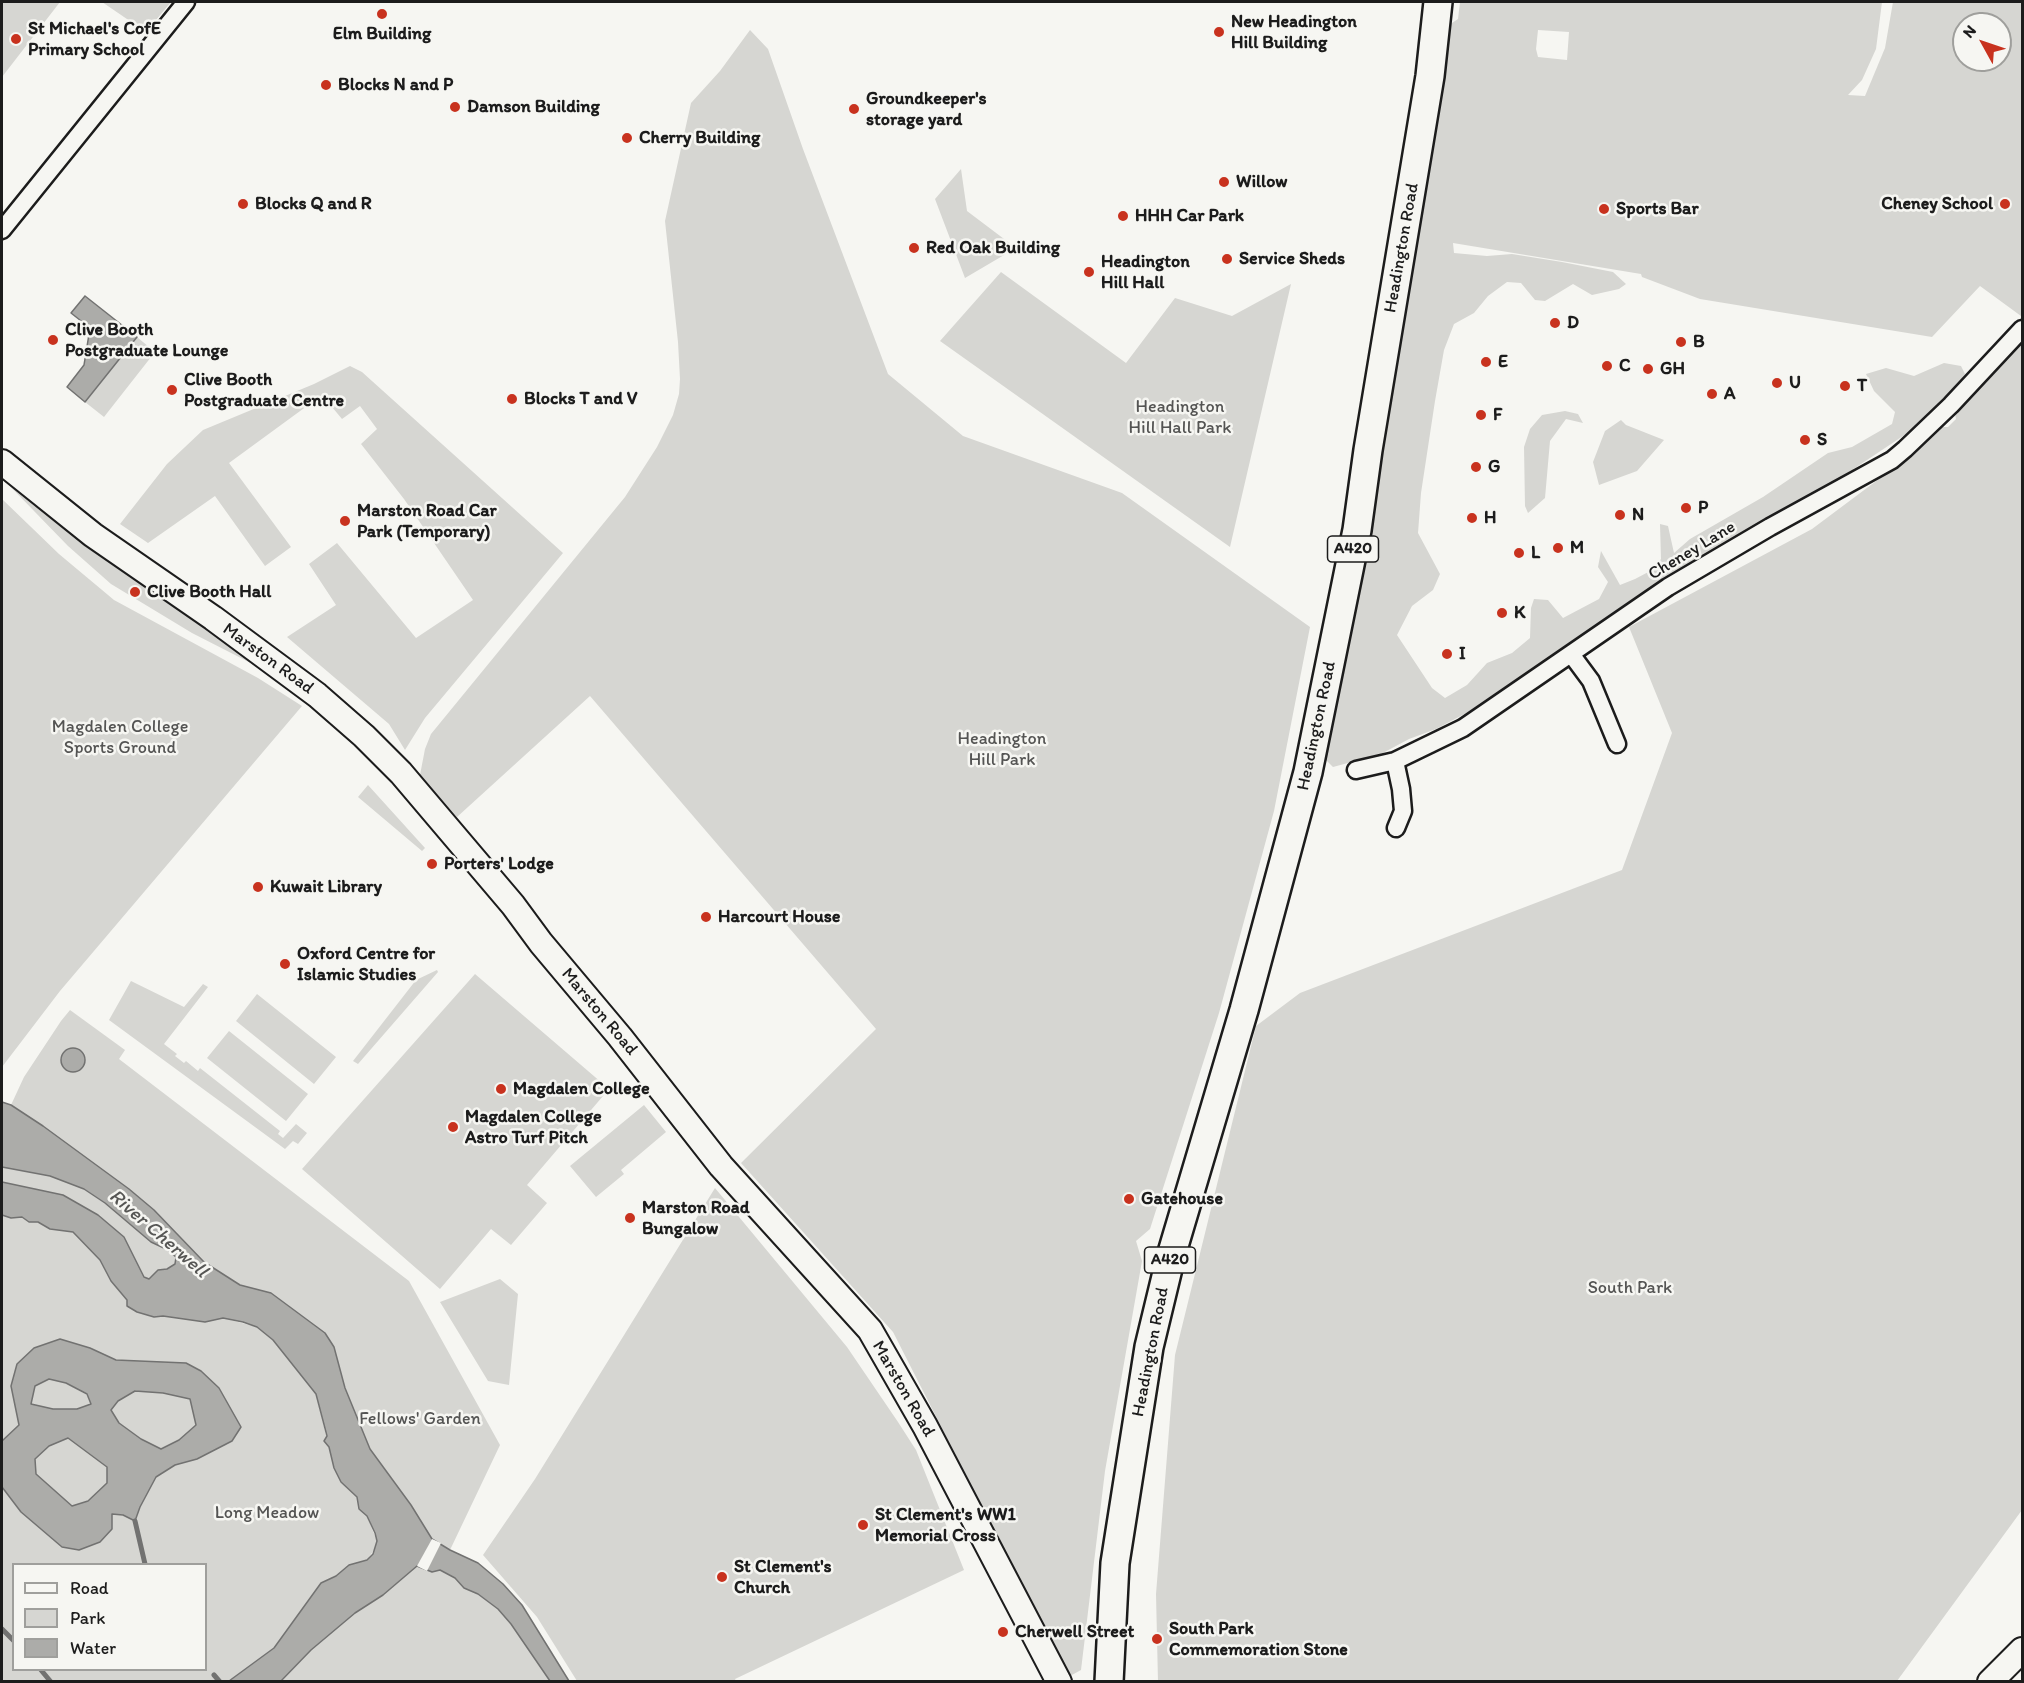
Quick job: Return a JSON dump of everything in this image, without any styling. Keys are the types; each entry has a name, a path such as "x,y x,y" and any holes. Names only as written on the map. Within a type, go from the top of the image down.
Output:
{"main road":[{"name":"Headington Road","path":"1109,1682 1115,1563 1149,1347 1171,1257 1277,893 1313,749 1357,530 1368,450 1430,76 1438,2"},
{"name":"Marston Road","path":"2,462 93,535 213,618 317,695 364,736 401,773 513,905 721,1166 870,1330 930,1436 1059,1682"},
{"name":"Headington Road","path":"1126,1682 1135,1545 1135,1437"},
{"path":"1990,1682 2022,1650"}],"street":[{"path":"2,230 186,2"},
{"name":"Cheney Lane","path":"1356,770 1395,761 1463,728 1668,587 1770,527 1892,460 1945,410 2022,329"},
{"path":"1570,654 1591,681 1617,744"},
{"path":"1395,761 1403,812 1396,828"}],"green space":[{"name":"St Michael's CofE Primary School","path":"2,2 60,2 2,77"},
{"path":"102,2 171,2 146,32"},
{"path":"1460,2 1882,2 1876,49 1862,80 1848,95 1865,96 1885,48 1893,2 2022,2 2022,315 1980,286 1932,337 1700,299 1642,277 1641,274 1453,243 1454,253 1487,256 1512,254 1562,262 1613,272 1626,284 1619,289 1592,295 1573,284 1545,301 1535,300 1521,283 1507,282 1488,296 1474,313 1454,324 1444,350 1435,401 1421,493 1418,533 1440,574 1433,590 1412,606 1397,635 1432,688 1445,698 1467,685 1487,663 1512,653 1530,638 1531,608 1534,599 1548,600 1563,618 1599,599 1608,582 1598,567 1601,551 1620,585 1635,579 1654,569 1661,559 1660,524 1668,526 1674,553 1690,539 1763,497 1828,453 1852,447 1892,424 1895,412 1874,391 1866,374 1886,368 1914,376 1944,363 1961,366 1965,374 1930,418 1852,470 1742,537 1508,691 1436,729 1409,739 1381,754 1333,767 1323,757 1359,587 1446,27 1458,19","holes":["1538,30 1569,32 1567,60 1538,57 1536,49"]},
{"name":"Headington Hill Park","path":"750,30 768,49 803,149 888,374 963,436 1122,493 1310,627 1274,811 1219,1013 1150,1229 1136,1241 1142,1261 1105,1471 1081,1670 1070,1676 1047,1641 893,1332 741,1163 876,1029 590,696 457,817 420,775 425,749 431,734 625,497 657,447 673,415 679,394 680,379 665,221 691,103 720,71"},
{"path":"961,169 967,211 1016,248 965,278 935,199"},
{"name":"Headington Hill Hall Park","path":"1001,272 1126,363 1175,298 1232,316 1291,284 1230,547 940,341"},
{"path":"137,337 155,352 104,417 85,402"},
{"name":"South Park","path":"2022,343 2022,1510 1897,1681 1158,1682 1156,1594 1175,1355 1256,1026 1300,993 1622,870 1672,733 1629,627 1812,529 1923,446 1941,427 1948,427 1956,419 1955,414"},
{"path":"350,366 362,372 563,553 425,718 405,750 389,724 287,637 336,605 309,564 337,543 416,638 473,600 404,499 361,444 377,429 360,406 342,419 322,395 229,463 291,547 265,566 215,496 148,543 120,524 167,464 203,430 314,384"},
{"path":"1565,411 1578,414 1583,423 1566,419 1550,441 1545,498 1528,513 1525,506 1524,447 1530,429 1542,415"},
{"path":"1621,420 1626,425 1664,440 1637,471 1599,485 1593,462 1605,431"},
{"path":"2,478 82,542 282,679 192,633 111,584 68,546"},
{"name":"Magdalen College Sports Ground","path":"2,499 59,554 114,600 258,678 302,706 60,991 2,1067"},
{"path":"368,785 425,848 422,851 358,797"},
{"path":"437,970 438,972 358,1064 353,1061 416,980"},
{"name":"Magdalen College Astro Turf Pitch","path":"475,974 609,1089 527,1185 547,1203 511,1245 491,1229 440,1289 302,1169"},
{"path":"131,981 184,1007 203,984 208,987 164,1044 184,1063 186,1061 198,1071 200,1068 280,1131 278,1134 283,1138 296,1124 307,1133 298,1144 293,1141 285,1149 109,1020"},
{"path":"257,994 336,1057 314,1084 236,1021"},
{"name":"Fellows' Garden","path":"70,1010 125,1050 119,1059 409,1281 500,1445 450,1550 432,1539 411,1505 370,1449 345,1388 334,1347 271,1293 240,1285 204,1262 154,1210 129,1189 11,1105 24,1077"},
{"path":"229,1031 308,1094 286,1121 207,1058"},
{"path":"644,1105 666,1132 621,1170 624,1174 596,1197 570,1166"},
{"path":"2,1167 50,1176 84,1189 105,1203 151,1242 176,1257 175,1264 167,1269 158,1270 149,1279 144,1276 124,1237 98,1215 63,1195 2,1182"},
{"path":"715,1188 847,1347 898,1422 916,1450 964,1570 735,1679 736,1681 577,1681 537,1617 483,1555 535,1479"},
{"name":"Long Meadow","path":"2,1215 11,1218 22,1217 29,1222 38,1222 50,1229 73,1232 100,1260 111,1281 137,1312 154,1317 163,1316 205,1322 223,1318 257,1327 273,1340 316,1394 334,1468 341,1482 357,1497 359,1509 367,1516 377,1541 376,1547 367,1560 349,1565 336,1576 321,1583 274,1648 229,1681 2,1681 2,1487 21,1512 62,1546 79,1550 100,1542 112,1529 112,1514 123,1515 135,1521 156,1477 175,1465 197,1459 232,1441 186,1363 116,1360 90,1348 35,1348 20,1425 2,1441"},
{"path":"500,1279 518,1294 509,1385 488,1381 440,1302"},
{"path":"49,1379 66,1383 87,1395 91,1404 77,1409 53,1409 31,1404 35,1386"},
{"path":"135,1391 163,1393 190,1399 196,1425 179,1440 160,1449 141,1439 119,1423 111,1410 118,1401"},
{"path":"68,1437 107,1467 107,1483 88,1501 72,1506 36,1474 35,1459 49,1446"},
{"path":"417,1566 431,1572 440,1570 455,1578 464,1588 478,1593 498,1609 550,1681 281,1682 311,1650"}],"water":[{"path":"85,296 137,337 85,402 67,387 84,365 90,328 71,313"},
{"path":"73,1048 78,1049 84,1055 84,1065 78,1071 73,1072 68,1071 62,1065 61,1060 62,1055 68,1049"},
{"name":"River Cherwell","path":"2,1102 11,1105 43,1126 129,1189 154,1210 204,1262 240,1285 271,1293 325,1333 334,1347 345,1388 370,1449 411,1505 432,1539 478,1563 503,1584 522,1605 569,1681 550,1681 498,1609 440,1570 432,1572 417,1566 311,1650 281,1681 229,1681 274,1648 321,1583 336,1576 349,1565 367,1560 373,1554 377,1541 375,1533 367,1516 359,1509 357,1497 341,1482 334,1468 329,1447 324,1441 327,1436 316,1394 273,1340 257,1327 243,1322 223,1318 205,1322 163,1316 154,1317 137,1312 127,1306 127,1300 111,1281 100,1260 73,1232 50,1229 38,1222 29,1222 22,1217 11,1218 2,1215 2,1182 63,1195 98,1215 124,1237 144,1277 149,1279 158,1270 167,1269 175,1264 176,1257 151,1242 105,1203 84,1189 50,1176 2,1167"},
{"path":"60,1339 90,1348 116,1360 186,1363 201,1371 219,1388 241,1427 232,1441 197,1459 175,1465 156,1477 135,1521 123,1515 112,1514 112,1529 100,1542 79,1550 62,1547 21,1512 2,1487 2,1441 19,1425 11,1386 17,1364 34,1348","holes":["49,1379 66,1383 87,1394 91,1404 77,1409 53,1409 31,1404 35,1386","135,1391 163,1393 190,1399 196,1425 179,1440 161,1449 141,1439 119,1423 111,1410 118,1401","68,1438 107,1467 107,1483 88,1501 72,1506 36,1474 35,1459 49,1446"]}],"pier":[{"path":"432,1539 441,1543 427,1571 417,1566"}],"waterway":[{"path":"135,1521 145,1563"},
{"path":"2,1629 12,1639"},
{"path":"42,1671 51,1682"},
{"path":"214,1675 220,1682"}],"place":[{"name":"Elm Building","path":"382,14"},
{"name":"New Headington Hill Building","path":"1219,32"},
{"name":"St Michael's CofE Primary School","path":"16,39"},
{"name":"Blocks N and P","path":"326,85"},
{"name":"Damson Building","path":"455,107"},
{"name":"Groundkeeper's storage yard","path":"854,109"},
{"name":"Cherry Building","path":"627,138"},
{"name":"Willow","path":"1224,182"},
{"name":"Blocks Q and R","path":"243,204"},
{"name":"Cheney School","path":"2005,204"},
{"name":"Sports Bar","path":"1604,209"},
{"name":"HHH Car Park","path":"1123,216"},
{"name":"Red Oak Building","path":"914,248"},
{"name":"Service Sheds","path":"1227,259"},
{"name":"Headington Hill Hall","path":"1089,272"},
{"name":"D","path":"1555,323"},
{"name":"Clive Booth Postgraduate Lounge","path":"53,340"},
{"name":"B","path":"1681,342"},
{"name":"E","path":"1486,362"},
{"name":"C","path":"1607,366"},
{"name":"GH","path":"1648,369"},
{"name":"U","path":"1777,383"},
{"name":"T","path":"1845,386"},
{"name":"Clive Booth Postgraduate Centre","path":"172,390"},
{"name":"A","path":"1712,394"},
{"name":"Blocks T and V","path":"512,399"},
{"name":"F","path":"1481,415"},
{"name":"S","path":"1805,440"},
{"name":"G","path":"1476,467"},
{"name":"P","path":"1686,508"},
{"name":"N","path":"1620,515"},
{"name":"H","path":"1472,518"},
{"name":"Marston Road Car Park (Temporary)","path":"345,521"},
{"name":"M","path":"1558,548"},
{"name":"L","path":"1519,553"},
{"name":"Clive Booth Hall","path":"135,592"},
{"name":"K","path":"1502,613"},
{"name":"I","path":"1447,654"},
{"name":"Porters' Lodge","path":"432,864"},
{"name":"Kuwait Library","path":"258,887"},
{"name":"Harcourt House","path":"706,917"},
{"name":"Oxford Centre for Islamic Studies","path":"285,964"},
{"name":"Magdalen College","path":"501,1089"},
{"name":"Magdalen College Astro Turf Pitch","path":"453,1127"},
{"name":"Gatehouse","path":"1129,1199"},
{"name":"Marston Road Bungalow","path":"630,1218"},
{"name":"St Clement's WW1 Memorial Cross","path":"863,1525"},
{"name":"St Clement's Church","path":"722,1577"},
{"name":"Cherwell Street","path":"1003,1632"},
{"name":"South Park Commemoration Stone","path":"1157,1639"}]}
